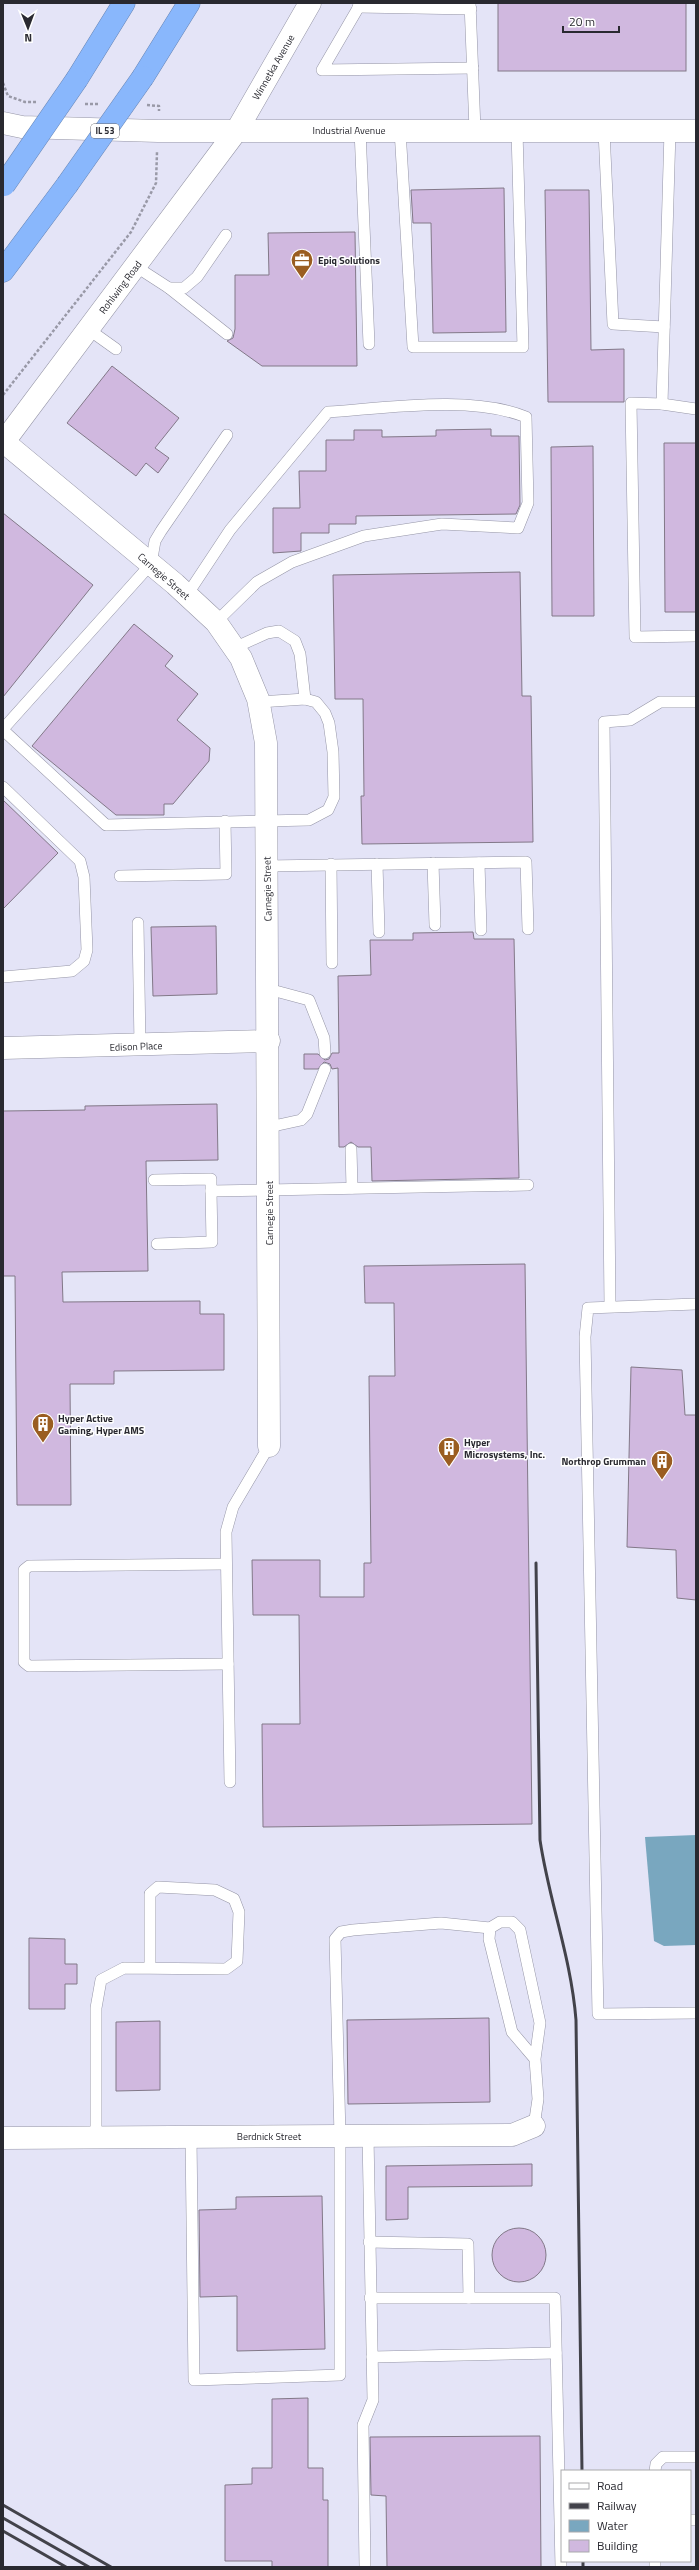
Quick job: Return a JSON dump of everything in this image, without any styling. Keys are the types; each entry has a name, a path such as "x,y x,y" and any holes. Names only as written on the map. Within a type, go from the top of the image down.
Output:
{"highway":[{"path":"4,186 77,79 124,3"},
{"name":"IL 53","path":"3,271 67,185 143,77 189,3"}],"street":[{"name":"Winnetka Avenue","path":"237,130 310,3"},
{"name":"Industrial Avenue","path":"3,123 30,127 158,131 696,131"},
{"name":"Rohlwing Road","path":"4,442 237,130"},
{"name":"Carnegie Street","path":"4,442 151,564 216,622 241,658 259,702 266,743 265,822 269,1041 269,1446"},
{"name":"Edison Place","path":"3,1048 140,1046 269,1041"},
{"name":"Berdnick Street","path":"3,2138 512,2135 534,2126"}],"lane":[{"path":"472,68 322,70 360,5 470,6 475,130"},
{"path":"360,130 368,344"},
{"path":"400,130 413,347 523,347 517,130"},
{"path":"604,131 613,324 664,327"},
{"path":"662,404 670,131"},
{"path":"169,288 184,288 197,277 226,235"},
{"path":"135,266 169,288 227,334"},
{"path":"88,329 116,349"},
{"path":"696,409 662,404 632,403 635,637 696,636"},
{"path":"187,595 230,530 328,412 444,404 510,410 526,417 528,503 518,528 442,524 364,536 292,562 257,582 216,622"},
{"path":"227,435 160,531 155,541 151,564 3,729 106,825 225,821 265,822 313,818 328,810 334,797 330,723 316,702 305,699 259,702"},
{"path":"234,648 268,633 279,631 295,641 300,654 305,699"},
{"path":"610,1306 604,722 630,720 660,702 696,702"},
{"path":"3,787 80,861 84,877 87,950 84,961 72,971 3,977"},
{"path":"120,876 226,874 225,821"},
{"path":"266,866 526,862 528,929"},
{"path":"433,863 435,925"},
{"path":"480,863 481,930"},
{"path":"332,864 332,963"},
{"path":"377,864 379,932"},
{"path":"138,923 140,1046"},
{"path":"268,988 309,1000 324,1038 325,1054"},
{"path":"269,1127 301,1120 307,1114 325,1069"},
{"path":"351,1149 352,1188"},
{"path":"154,1180 210,1179 211,1191 212,1242 157,1244"},
{"path":"211,1191 528,1185"},
{"path":"696,1304 588,1308 586,1337 598,2014 696,2013"},
{"path":"230,1782 226,1564 228,1519 269,1446"},
{"path":"226,1564 28,1566 24,1570 24,1662 29,1666 228,1664"},
{"path":"96,2137 96,2008 101,1980 124,1968 226,1969 237,1961 239,1912 234,1899 215,1890 158,1887 150,1894 150,1968"},
{"path":"191,2137 194,2380 340,2375 340,2136 334,1939 341,1932 434,1924 490,1928 500,1922 512,1922 520,1930 540,2023 535,2059 538,2099 534,2126"},
{"path":"490,1928 489,1939 512,2032 535,2059"},
{"path":"365,2567 363,2425 373,2400 368,2136"},
{"path":"369,2242 468,2244 469,2298"},
{"path":"370,2298 555,2298 561,2567"},
{"path":"372,2357 556,2353"},
{"path":"655,2470 656,2464 663,2457 696,2457"}],"path":[{"path":"3,395 130,232 156,182"}],"water":[{"path":"696,1835 696,1945 664,1946 654,1941 645,1837"}],"building":[{"path":"498,3 686,3 686,71 498,71"},
{"path":"504,188 506,332 433,333 431,223 413,223 411,190"},
{"path":"545,190 589,190 591,350 624,349 624,402 548,402"},
{"path":"355,232 357,366 262,366 227,341 233,338 235,329 235,275 269,275 268,233"},
{"path":"112,366 179,418 155,448 169,458 158,473 146,463 136,476 67,423"},
{"path":"491,429 491,436 519,436 520,505 516,514 356,516 356,524 329,524 329,533 301,533 301,551 273,553 273,508 300,508 299,471 326,471 326,440 354,440 354,430 382,430 382,437 436,436 436,430"},
{"path":"664,443 696,443 696,612 665,612"},
{"path":"593,446 594,616 552,616 551,447"},
{"path":"3,513 93,585 3,697"},
{"path":"520,572 522,696 531,696 533,842 362,844 361,796 364,796 363,699 335,699 333,575"},
{"path":"134,624 173,656 165,666 198,694 177,720 210,748 209,761 173,804 164,804 164,815 116,815 32,746"},
{"path":"3,800 58,853 3,909"},
{"path":"216,926 217,994 153,996 151,927"},
{"path":"473,932 474,939 514,939 519,1178 372,1181 371,1147 358,1147 351,1142 344,1147 339,1147 338,1068 332,1069 330,1064 324,1062 318,1069 304,1069 304,1054 318,1054 325,1060 329,1059 332,1053 339,1053 338,976 371,975 370,940 413,940 413,933"},
{"path":"217,1104 218,1160 146,1161 148,1271 62,1272 63,1302 200,1301 200,1314 224,1314 224,1370 114,1371 114,1384 70,1384 71,1505 17,1505 15,1276 3,1276 3,1111 85,1110 85,1106"},
{"name":"Hyper Microsystems, Inc.","path":"525,1264 532,1824 263,1827 262,1724 300,1724 299,1615 253,1615 252,1560 320,1560 320,1597 364,1597 364,1563 371,1563 369,1376 395,1376 394,1303 365,1303 364,1266"},
{"name":"Northrop Grumman","path":"631,1367 682,1370 685,1415 696,1415 696,1600 677,1598 676,1550 627,1547"},
{"path":"29,1938 65,1939 65,1964 77,1964 77,1984 65,1984 65,2009 29,2009"},
{"path":"489,2018 490,2102 348,2104 347,2020"},
{"path":"160,2021 160,2090 116,2091 116,2022"},
{"path":"532,2164 532,2186 408,2187 408,2219 386,2220 386,2166"},
{"path":"322,2196 325,2349 237,2351 237,2296 200,2297 199,2210 236,2209 236,2197"},
{"path":"519,2228 529,2230 538,2236 544,2245 546,2255 544,2265 538,2274 529,2280 519,2282 509,2280 500,2274 494,2265 492,2255 494,2245 500,2236 509,2230"},
{"path":"308,2398 308,2468 323,2468 323,2500 328,2500 328,2567 272,2567 272,2561 225,2561 225,2485 252,2484 252,2468 272,2468 272,2399"},
{"path":"540,2436 541,2567 387,2567 386,2496 371,2495 370,2437"}],"railway":[{"path":"536,1563 540,1840 570,1974 576,2020 582,2470"},
{"path":"3,2505 111,2567"},
{"path":"3,2518 89,2567"},
{"path":"3,2531 66,2567"},
{"path":"583,2562 583,2567"}],"place":[{"name":"Epiq Solutions","path":"302,280"},
{"name":"Hyper Active Gaming, Hyper AMS","path":"43,1444"},
{"name":"Hyper Microsystems, Inc.","path":"449,1468"},
{"name":"Northrop Grumman","path":"662,1480"}]}
